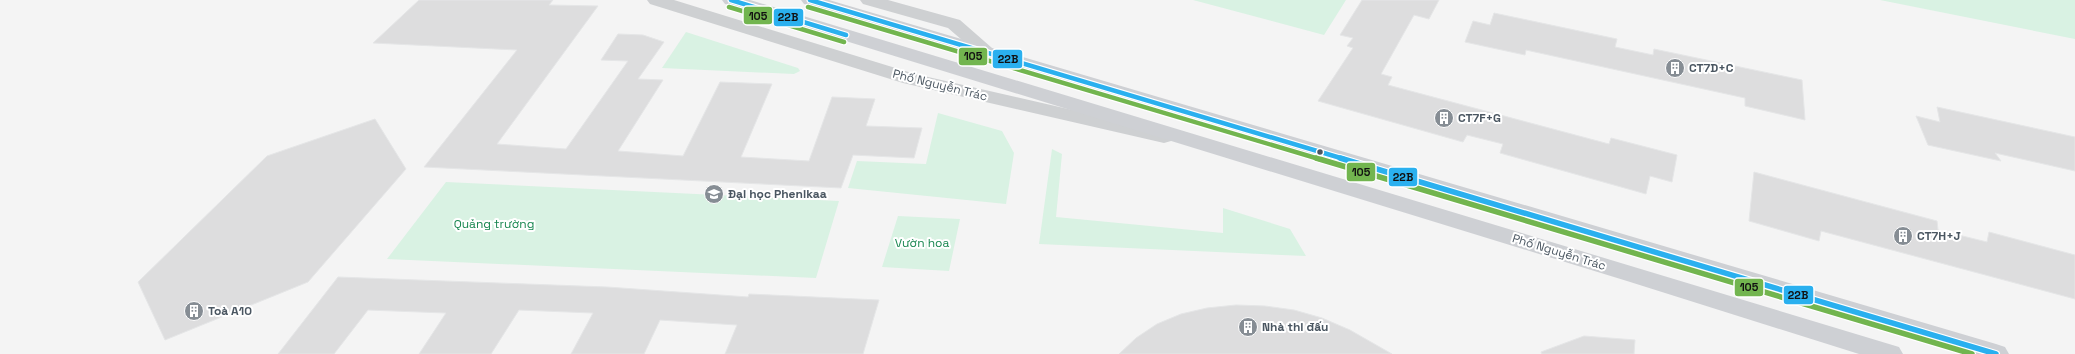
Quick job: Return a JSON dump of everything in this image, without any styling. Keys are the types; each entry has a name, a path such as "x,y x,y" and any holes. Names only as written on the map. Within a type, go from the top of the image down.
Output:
{"main road":[{"name":"Phố Nguyễn Trác","path":"731,0 1890,354"},
{"path":"810,0 1996,354"},
{"path":"1536,245 1544,219"}],"street":[{"name":"Phố Nguyễn Trác","path":"656,0 910,79 1228,151"},
{"path":"869,0 954,24 991,55"}],"green space":[{"path":"1193,0 1346,0 1324,35"},
{"path":"1880,0 2075,0 2075,39"},
{"path":"686,32 798,68 800,71 794,74 662,68"},
{"path":"938,113 1002,131 1014,153 1006,204 848,188 857,161 926,164"},
{"path":"1052,149 1062,154 1056,217 1223,233 1223,208 1290,229 1306,256 1039,244"},
{"name":"Quảng trường","path":"446,182 839,201 816,278 387,259"},
{"name":"Vườn hoa","path":"898,216 960,219 949,271 882,267"}],"building":[{"path":"419,0 553,0 549,5 598,6 497,144 566,149 628,61 601,60 618,34 643,35 664,42 638,79 663,80 618,151 683,156 720,82 772,84 741,157 809,161 832,97 875,99 866,126 922,128 914,158 853,155 841,188 424,167 517,50 373,43"},
{"name":"CT7F+G","path":"1362,0 1439,0 1429,19 1414,15 1381,74 1392,77 1388,85 1609,144 1611,138 1677,155 1672,182 1650,176 1646,194 1500,153 1503,144 1467,135 1463,142 1318,101 1353,48 1347,46 1353,38 1340,35"},
{"name":"CT7D+C","path":"1494,13 1617,39 1615,47 1653,55 1654,49 1802,80 1805,120 1745,106 1745,98 1526,50 1525,55 1465,42 1473,21 1490,25"},
{"path":"1937,107 2075,137 2075,171 1995,153 2001,161 1928,145 1916,116 1940,122"},
{"path":"375,119 406,169 308,282 165,340 138,282 267,156"},
{"name":"CT7H+J","path":"1754,172 1937,221 1938,230 1987,242 1989,232 2075,255 2075,299 1821,231 1819,241 1749,221"},
{"path":"338,277 607,287 748,297 749,294 879,300 863,354 725,354 737,325 660,320 644,354 571,354 593,313 519,310 491,354 419,354 446,313 368,310 334,354 278,354"},
{"name":"Nhà thi đấu","path":"1236,305 1265,306 1294,310 1322,318 1350,330 1392,354 1119,354 1136,338 1157,324 1181,314 1207,308"},
{"path":"1584,336 1635,340 1634,354 1542,354 1541,352"}],"transit line":[{"name":"22B","path":"731,0 846,35"},
{"name":"22B","path":"810,0 1996,354"},
{"name":"105","path":"729,7 844,42"},
{"name":"105","path":"808,7 1972,354"}],"place":[{"name":"CT7D+C","path":"1675,68"},
{"name":"CT7F+G","path":"1444,118"},
{"name":"Đại học Phenikaa","path":"714,194"},
{"name":"CT7H+J","path":"1903,236"},
{"name":"Toà A10","path":"194,311"},
{"name":"Nhà thi đấu","path":"1248,327"}]}
